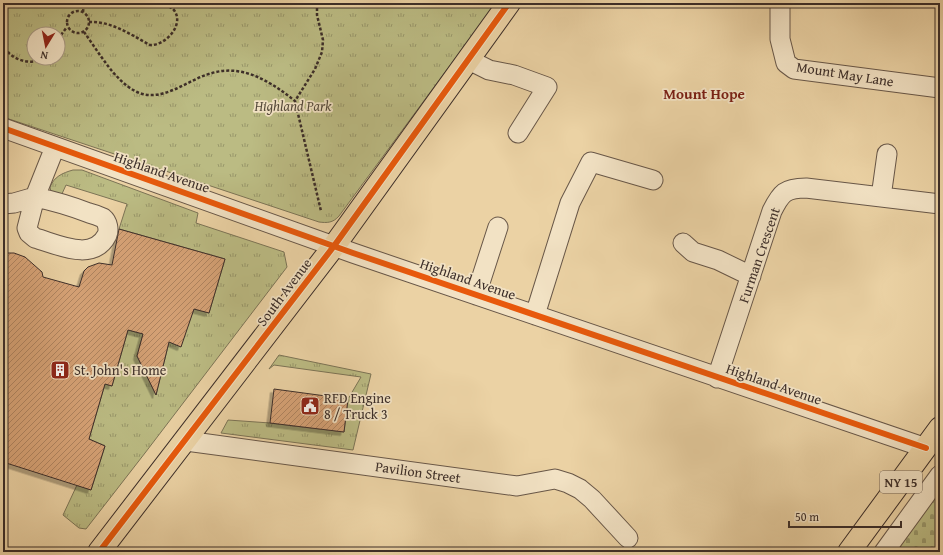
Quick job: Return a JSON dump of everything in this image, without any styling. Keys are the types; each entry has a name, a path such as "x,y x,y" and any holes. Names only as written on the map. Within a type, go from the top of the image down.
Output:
{"main road":[{"name":"South Avenue","path":"99,552 186,441 334,246 509,3"},
{"name":"NY 15","path":"849,552 940,428"}],"street":[{"name":"Mount May Lane","path":"780,3 780,39 786,63 794,69 940,88"},
{"path":"469,60 489,70 514,75 547,87 518,133"},
{"name":"Highland Avenue","path":"3,128 334,246 926,448"},
{"path":"3,204 14,203 36,197 55,147"},
{"path":"881,197 887,154"},
{"path":"535,315 570,203 591,162 653,180"},
{"name":"Furman Crescent","path":"718,378 772,212 780,196 786,191 795,188 806,188 940,204"},
{"path":"476,295 498,228"},
{"path":"683,243 693,252 718,260 751,276"},
{"name":"Pavilion Street","path":"186,441 517,486 555,479 580,489 592,499 628,538"},
{"path":"884,552 940,475"}],"path":[{"path":"83,13 84,3"},
{"path":"89,22 96,22 117,27 150,45 156,45 171,36 176,25 174,10 162,3"},
{"path":"295,101 315,69 322,52 323,40 317,15 317,3"},
{"path":"76,11 83,13 86,15 89,22 88,27 84,32 73,32 67,27 67,20 70,14 76,11"},
{"path":"84,32 117,76 126,86 136,92 149,95 163,93 212,72 229,71 242,72 258,77 274,85 295,101 321,211"},
{"path":"3,43 10,54 20,60 26,61"}],"green space":[{"name":"Highland Park","path":"3,3 496,3 339,216 330,222 319,222 3,117"},
{"path":"73,170 82,170 198,213 196,223 284,252 287,267 86,529 79,528 63,515 77,485 91,490 105,446 89,439 105,384 112,386 128,330 143,334 137,356 156,395 169,342 180,346 194,309 209,313 225,259 119,229 127,204 66,185 61,196 51,192 50,187 56,178"},
{"path":"279,355 371,374 353,450 221,433 228,420 270,423 344,432 348,399 361,377 274,365 269,369"},
{"path":"940,461 940,552 875,552"}],"building":[{"name":"St. John's Home","path":"119,229 225,259 209,313 194,309 181,347 169,342 156,395 137,356 143,334 128,330 112,386 105,384 89,439 105,446 91,490 3,462 3,253 14,253 25,257 42,272 43,277 79,287 84,271 88,267 99,263 112,265"},
{"name":"RFD Engine 8 / Truck 3","path":"274,389 348,399 344,432 270,423"}],"cycle path":[{"path":"99,552 334,246 509,3"},
{"path":"3,128 353,253 926,448"}],"place":[{"name":"St. John's Home","path":"60,370"},
{"name":"RFD Engine 8 / Truck 3","path":"310,406"}],"district":[{"name":"Mount Hope","path":"704,93"}]}
